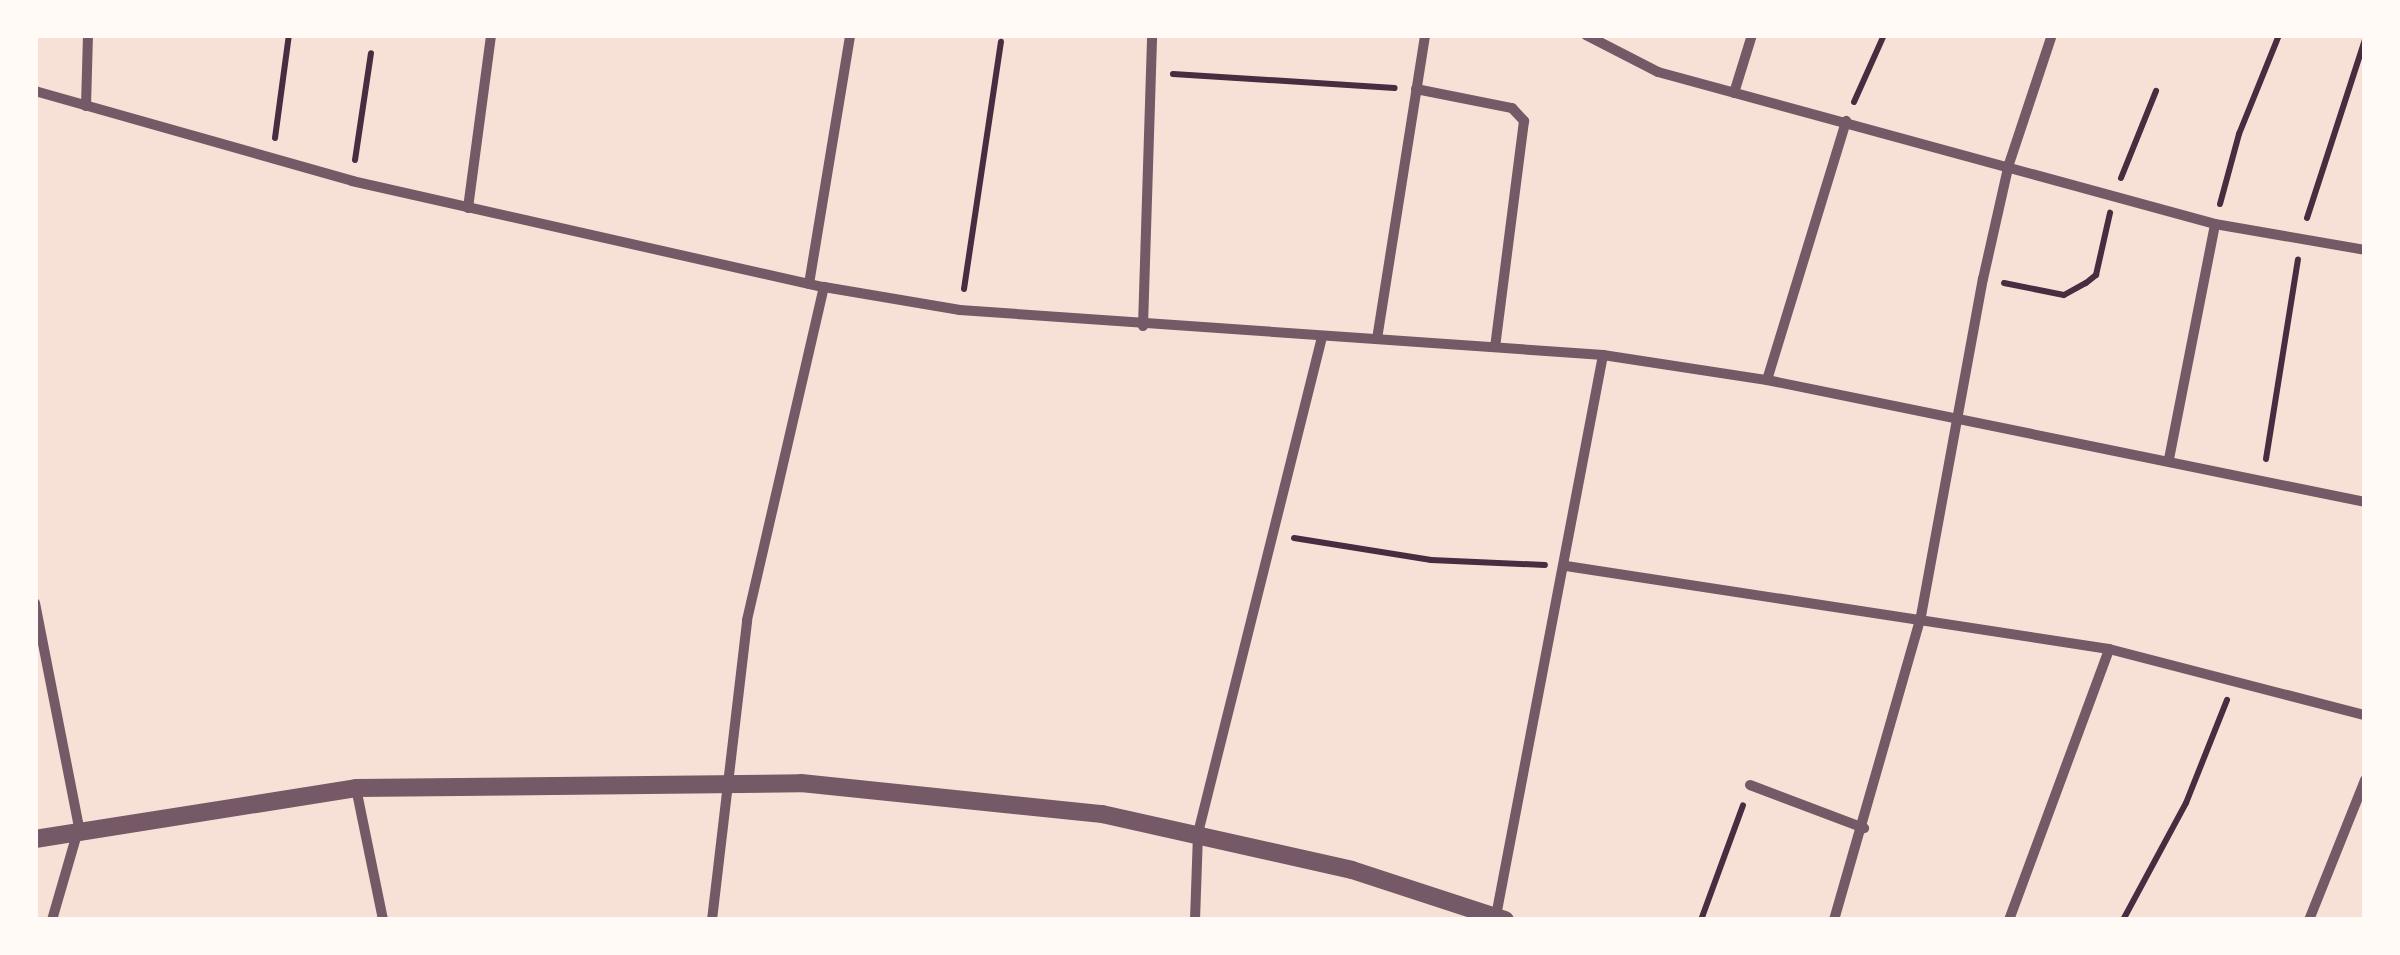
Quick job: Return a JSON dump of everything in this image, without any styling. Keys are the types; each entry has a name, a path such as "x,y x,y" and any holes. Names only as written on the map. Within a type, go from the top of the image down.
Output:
{"street":[{"path":"86,106 88,35"},
{"path":"468,208 491,35"},
{"path":"809,284 850,35"},
{"path":"1143,326 1152,35"},
{"path":"1377,339 1425,35"},
{"path":"1586,35 1626,60 1734,93 2010,164 2215,224 2302,234 2365,250"},
{"path":"1734,93 1752,35"},
{"path":"1834,920 1864,828 1921,616 1961,418 1983,279 2010,164 2052,35"},
{"path":"1416,89 1512,108 1524,121 1495,346"},
{"path":"35,91 352,181 824,287 960,310 1143,326 1603,355 1768,380 2365,502"},
{"path":"1768,380 1846,121"},
{"path":"2169,459 2215,224"},
{"path":"712,920 747,620 824,287"},
{"path":"1195,920 1198,833 1322,337"},
{"path":"35,839 79,827 356,788 727,782 979,798 1198,833 1352,870 1501,918 1603,355"},
{"path":"1566,566 1921,616 2108,649 2365,715"},
{"path":"35,603 79,827 52,920"},
{"path":"2009,920 2108,649"},
{"path":"2309,920 2365,780"},
{"path":"1750,785 1864,828"},
{"path":"356,788 383,920"}],"path":[{"path":"271,160 289,35"},
{"path":"1846,121 1884,35"},
{"path":"2215,224 2239,134 2279,35"},
{"path":"2262,480 2302,234 2365,39"},
{"path":"960,310 1001,42"},
{"path":"352,181 371,53"},
{"path":"1153,73 1416,89"},
{"path":"1983,279 2064,295 2096,275 2114,196 2156,91"},
{"path":"1275,535 1431,560 1566,566"},
{"path":"2123,920 2186,803 2235,680"},
{"path":"1701,920 1750,785"}]}
